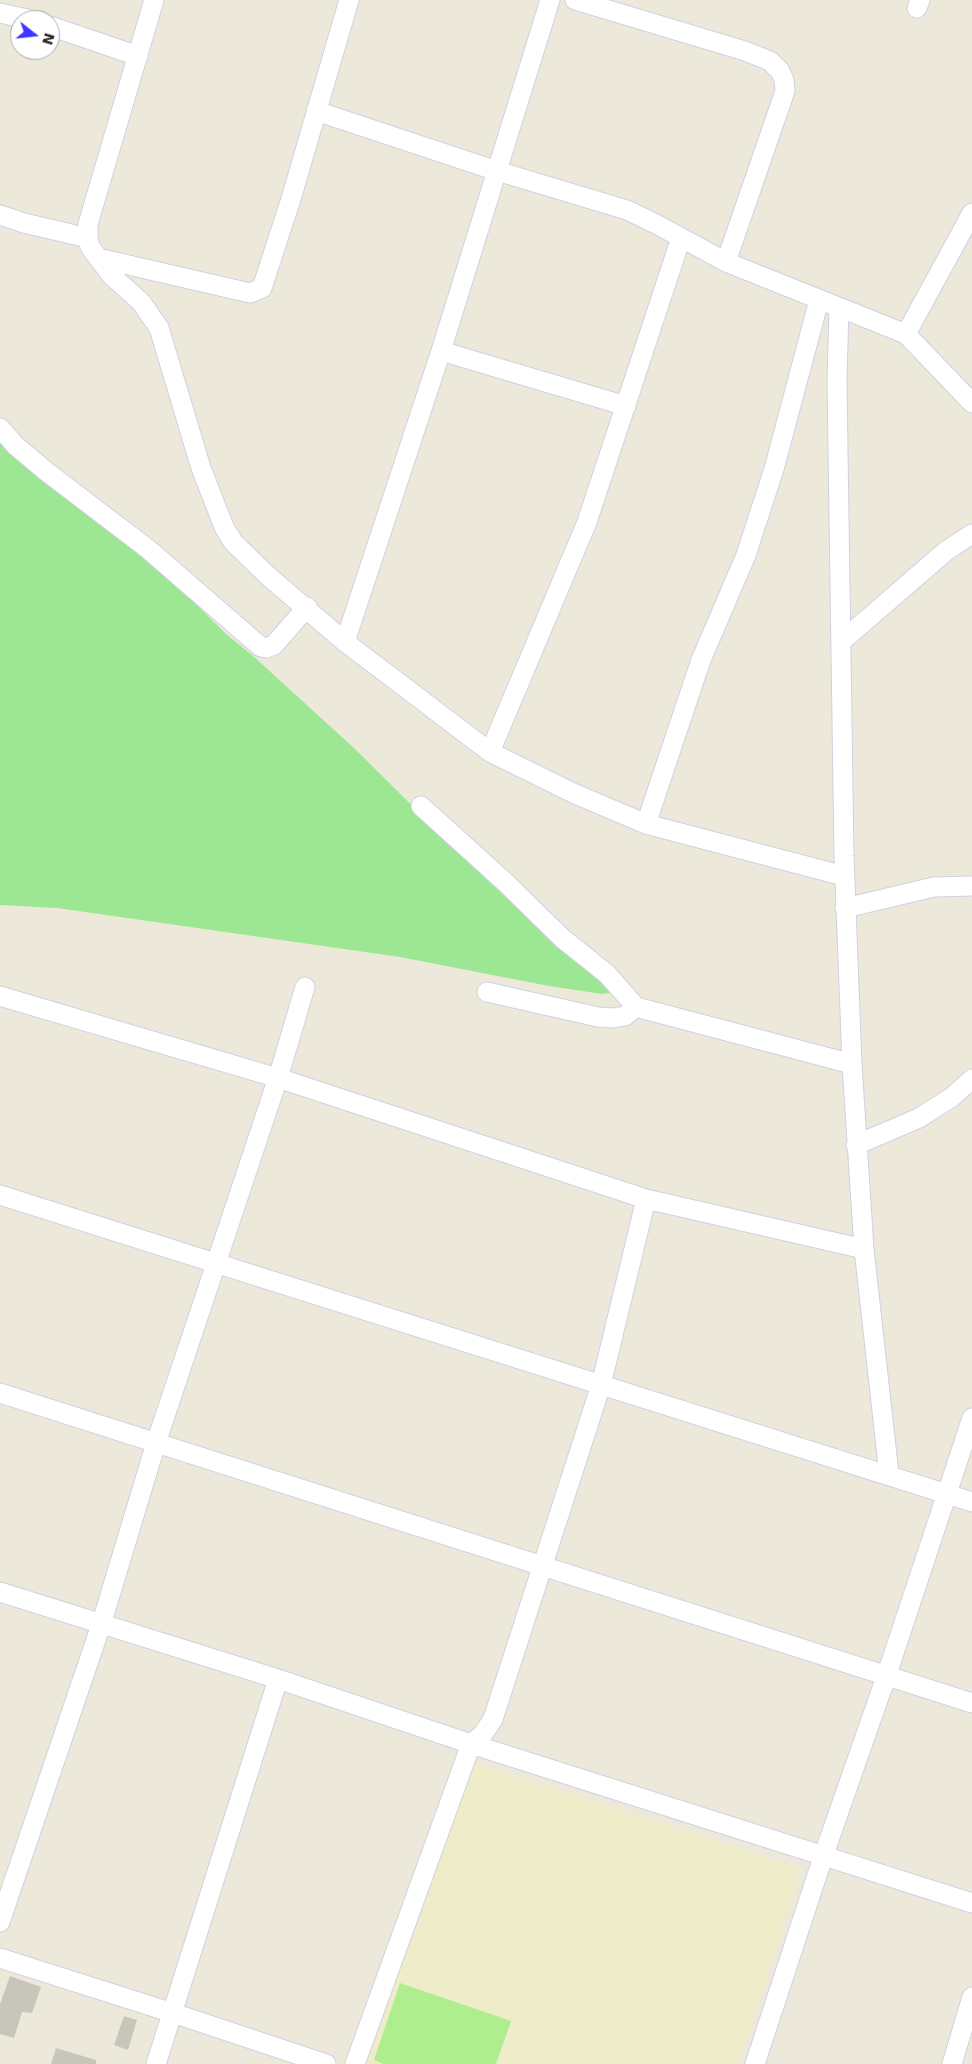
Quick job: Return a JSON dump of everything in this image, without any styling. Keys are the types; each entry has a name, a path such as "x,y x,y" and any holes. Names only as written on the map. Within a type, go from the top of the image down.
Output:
{"street":[{"path":"154,0 88,224 88,238 90,247 112,276 141,302 159,328 200,468 224,527 233,542 268,576 307,607 346,642 490,752 574,793 646,824 844,876"},
{"path":"98,258 250,293 262,288 288,209 350,0"},
{"path":"346,642 441,351 550,0"},
{"path":"575,0 745,51 770,61 780,71 784,80 784,91 726,262"},
{"path":"60,29 138,56"},
{"path":"316,111 497,171 627,210 726,262 906,334 972,403"},
{"path":"906,334 972,212"},
{"path":"0,215 24,223 88,238"},
{"path":"490,752 587,522 681,238"},
{"path":"646,824 701,660 746,555 774,469 819,300"},
{"path":"839,308 837,381 844,876 852,1064 864,1249 889,1474"},
{"path":"441,351 626,406"},
{"path":"0,428 16,446 148,549 261,647 266,648 274,645 307,607"},
{"path":"842,641 946,551 972,534"},
{"path":"421,806 506,883 562,938 608,974 636,1007 852,1064"},
{"path":"846,908 934,887 972,886"},
{"path":"0,1922 100,1625 156,1443 278,1078 305,986"},
{"path":"487,992 598,1018 625,1016 636,1007"},
{"path":"0,996 278,1078 646,1199 864,1249"},
{"path":"856,1145 919,1118 952,1097 972,1079"},
{"path":"0,1195 889,1474 972,1502"},
{"path":"355,2064 471,1744 482,1734 493,1719 544,1567 601,1385 646,1199"},
{"path":"0,1393 972,1703"},
{"path":"755,2064 972,1418"},
{"path":"0,1592 100,1625 278,1679 471,1744 972,1903"},
{"path":"156,2064 278,1679"},
{"path":"0,1958 326,2064"},
{"path":"952,2064 972,1997"}],"shaded area":[{"path":"469,1761 801,1869 738,2064 362,2063 427,1893"}],"green space":[{"path":"0,438 182,590 226,634 252,655 355,749 489,882 599,980 611,993 602,994 549,986 400,957 57,908 0,905"},
{"path":"400,1983 511,2021 496,2064 384,2064 374,2060"}],"building":[{"path":"10,1976 41,1987 32,2013 22,2012 14,2038 0,2034 0,2004"},
{"path":"124,2016 137,2020 128,2050 114,2045"},
{"path":"56,2048 96,2060 96,2064 51,2064"}]}
